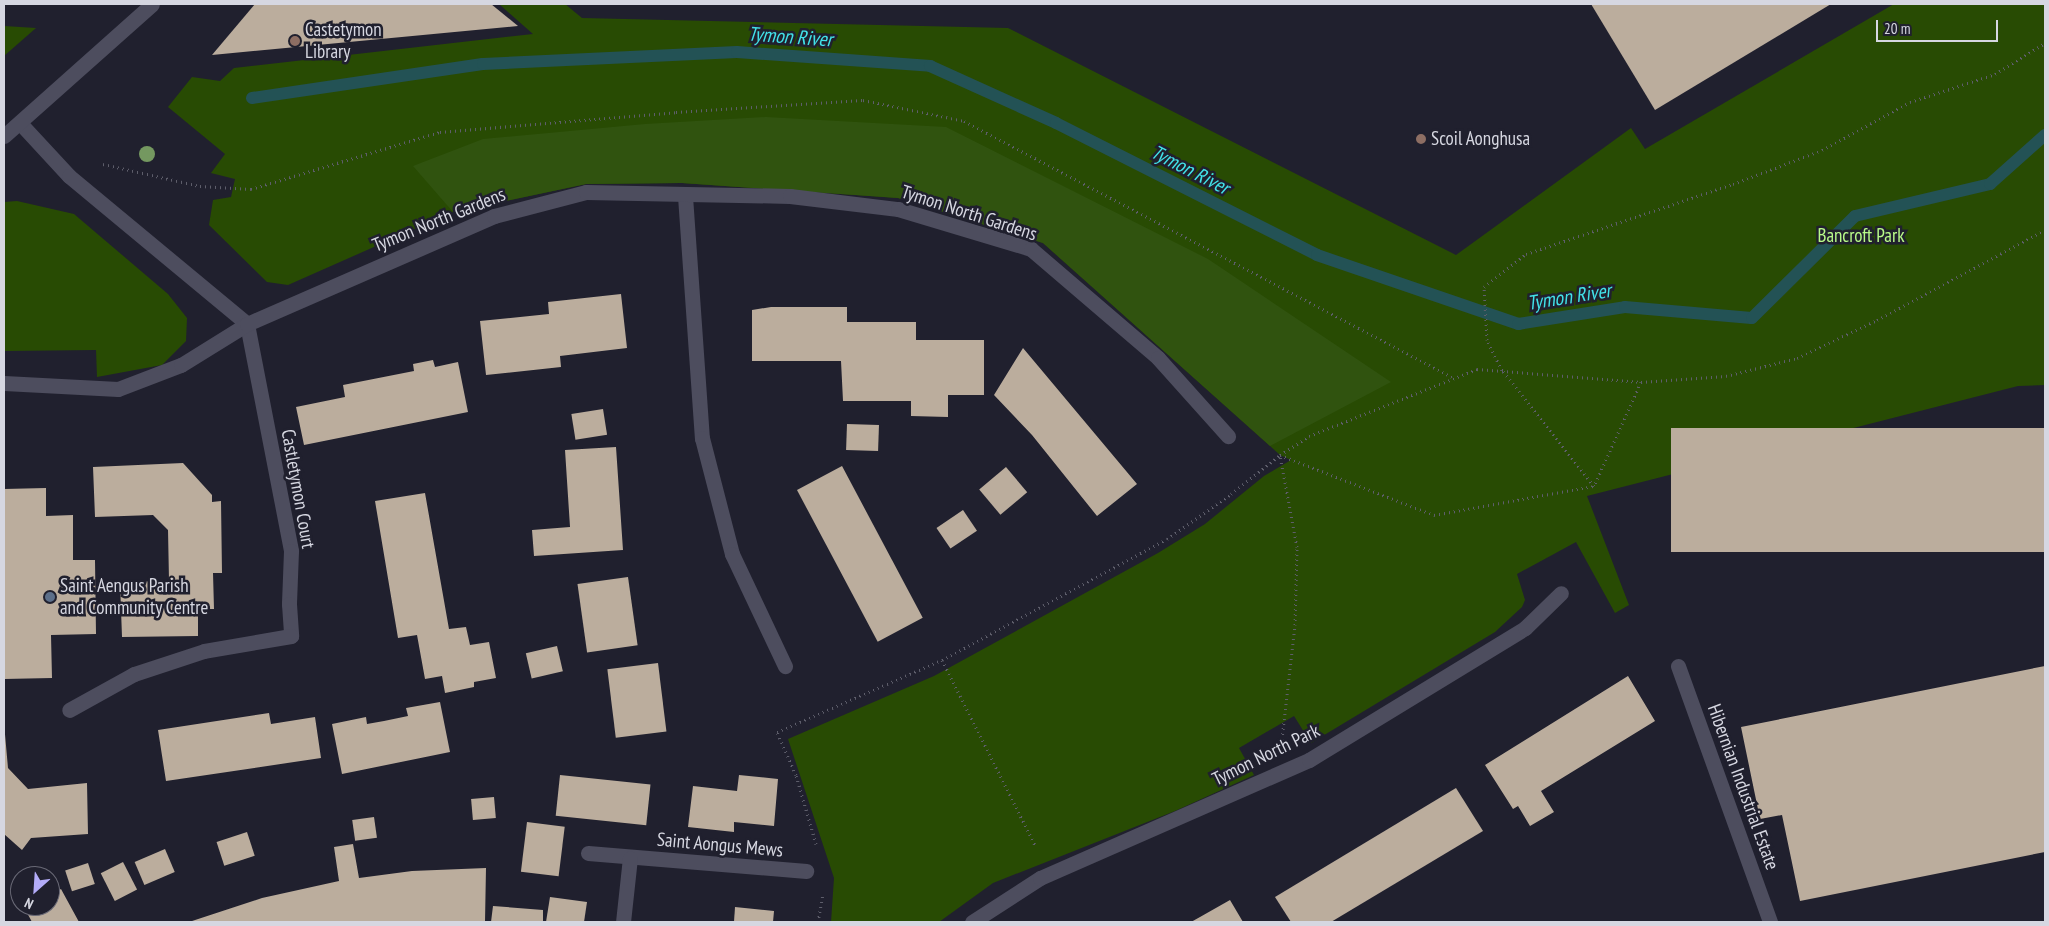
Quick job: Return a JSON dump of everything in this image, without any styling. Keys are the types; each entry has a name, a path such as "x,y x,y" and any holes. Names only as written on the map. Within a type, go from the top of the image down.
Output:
{"street":[{"path":"4,136 152,4"},
{"path":"20,123 83,188 247,324"},
{"name":"Tymon North Gardens","path":"4,383 118,389 181,365 247,324 494,216 586,192 685,196 790,196 898,209 1031,249 1158,358 1228,436"},
{"path":"685,196 702,438 732,554 786,666"},
{"name":"Castletymon Court","path":"69,710 134,674 204,651 291,636 289,604 291,551 247,324"},
{"name":"Tymon North Park","path":"972,922 1040,878 1309,760 1525,628 1560,594"},
{"name":"Hibernian Industrial Estate","path":"1678,666 1770,922"},
{"name":"Saint Aongus Mews","path":"588,853 806,872"},
{"name":"Saint Aongus Mews","path":"624,922 630,858"}],"path":[{"path":"1594,486 1502,370 1487,340 1482,303 1484,287 1526,254 1733,184 1822,150 1910,102 1995,74 2045,43"},
{"path":"818,850 796,775 777,732 942,660 1167,538 1231,494 1280,455 1309,436 1452,376 1477,370 1502,370 1640,382 1726,376 1797,358 1877,320 2045,230"},
{"path":"1594,486 1640,382"},
{"path":"1280,455 1434,515 1594,486"},
{"path":"1278,774 1294,625 1297,547 1280,455"},
{"path":"942,660 1041,857"},
{"path":"818,922 825,886"}],"green space":[{"name":"Bancroft Park","path":"499,4 565,4 582,18 1008,28 1456,255 1631,128 1645,149 1894,4 2045,4 2045,385 2018,386 1587,496 1629,605 1615,613 1576,542 1517,574 1525,600 1522,607 1495,632 1311,743 1294,716 1239,748 1254,775 1175,811 993,883 939,922 831,922 834,878 788,739 934,676 1158,553 1205,524 1264,476 1291,460 1280,455 1043,243 898,198 682,183 586,184 453,212 288,285 267,282 209,225 213,200 231,197 235,179 211,173 225,154 168,107 192,77 220,81 234,68 533,34"},
{"path":"4,26 36,28 4,56"},
{"path":"766,117 946,127 1208,259 1391,382 1270,446 1043,243 898,198 682,183 586,184 453,212 413,166 483,139 645,124"},
{"path":"17,201 74,214 168,294 187,318 186,341 162,365 97,377 96,350 4,351 4,202"}],"building":[{"name":"Castetymon Library","path":"255,4 491,4 518,26 212,55"},
{"path":"1591,4 1831,4 1655,110"},
{"path":"621,294 627,348 560,356 561,367 486,375 480,321 549,314 548,302"},
{"path":"771,307 847,307 847,322 916,322 916,340 984,340 984,395 948,395 948,417 911,416 911,401 843,401 841,361 752,361 752,310"},
{"path":"1023,348 1137,484 1097,516 1032,435 994,395"},
{"path":"433,360 435,367 458,362 468,412 304,445 296,407 345,397 343,385 414,371 413,364"},
{"path":"603,409 607,435 575,440 571,414"},
{"path":"847,424 879,425 878,451 846,450"},
{"path":"1671,428 2045,428 2045,552 1671,552"},
{"path":"616,447 623,550 534,556 532,530 570,527 565,450"},
{"path":"183,463 212,495 212,502 221,501 222,573 213,573 214,609 198,609 198,636 122,637 120,582 169,581 168,530 153,515 95,517 93,467"},
{"path":"842,466 923,618 878,642 797,490"},
{"path":"1006,467 1027,492 1000,515 979,489"},
{"name":"Saint Aengus Parish and Community Centre","path":"46,488 46,516 73,515 73,560 95,560 96,634 51,635 52,678 4,679 4,489"},
{"path":"425,493 449,629 466,627 470,645 489,642 496,678 474,682 474,687 445,693 442,676 425,679 417,635 398,638 375,501"},
{"path":"963,510 977,531 950,549 936,528"},
{"path":"628,577 638,645 587,652 577,584"},
{"path":"557,646 563,671 532,679 526,653"},
{"path":"658,663 666,731 616,738 607,669"},
{"path":"2045,666 2045,852 1800,901 1782,815 1760,819 1741,727"},
{"path":"1628,676 1655,721 1541,791 1554,812 1530,826 1518,806 1513,809 1485,765"},
{"path":"440,702 450,752 342,774 332,724 366,717 367,724 384,721 408,716 406,708"},
{"path":"269,713 271,724 315,717 321,758 166,781 158,730"},
{"path":"4,723 8,768 28,789 87,783 88,834 31,838 22,850 4,834"},
{"path":"560,775 651,785 646,825 556,816"},
{"path":"739,775 778,779 774,826 734,822 734,832 688,827 693,786 737,791"},
{"path":"1456,788 1483,831 1331,922 1291,922 1275,897"},
{"path":"494,797 496,818 473,820 471,799"},
{"path":"374,817 377,838 355,841 352,820"},
{"path":"527,822 565,827 559,876 521,872"},
{"path":"247,832 255,856 224,866 217,842"},
{"path":"353,844 359,878 412,871 486,868 485,922 189,922 262,898 339,881 334,847"},
{"path":"165,849 175,872 144,885 135,862"},
{"path":"123,862 137,890 115,901 101,873"},
{"path":"88,863 95,884 72,891 65,870"},
{"path":"60,890 79,922 32,922 29,916 60,916"},
{"path":"550,897 587,902 584,922 546,922"},
{"path":"1230,900 1243,922 1191,922 1200,917"},
{"path":"493,906 543,910 543,922 491,922"},
{"path":"735,907 774,911 773,922 734,922"}],"waterway":[{"name":"Tymon River","path":"252,98 483,64 737,52 930,66 1056,123 1317,255 1518,324 1625,307 1752,318 1855,216 1990,184 2045,135"}],"place":[{"name":"Castetymon Library","path":"295,41"},
{"name":"Scoil Aonghusa","path":"1421,139"},
{"name":"Saint Aengus Parish and Community Centre","path":"50,597"}]}
